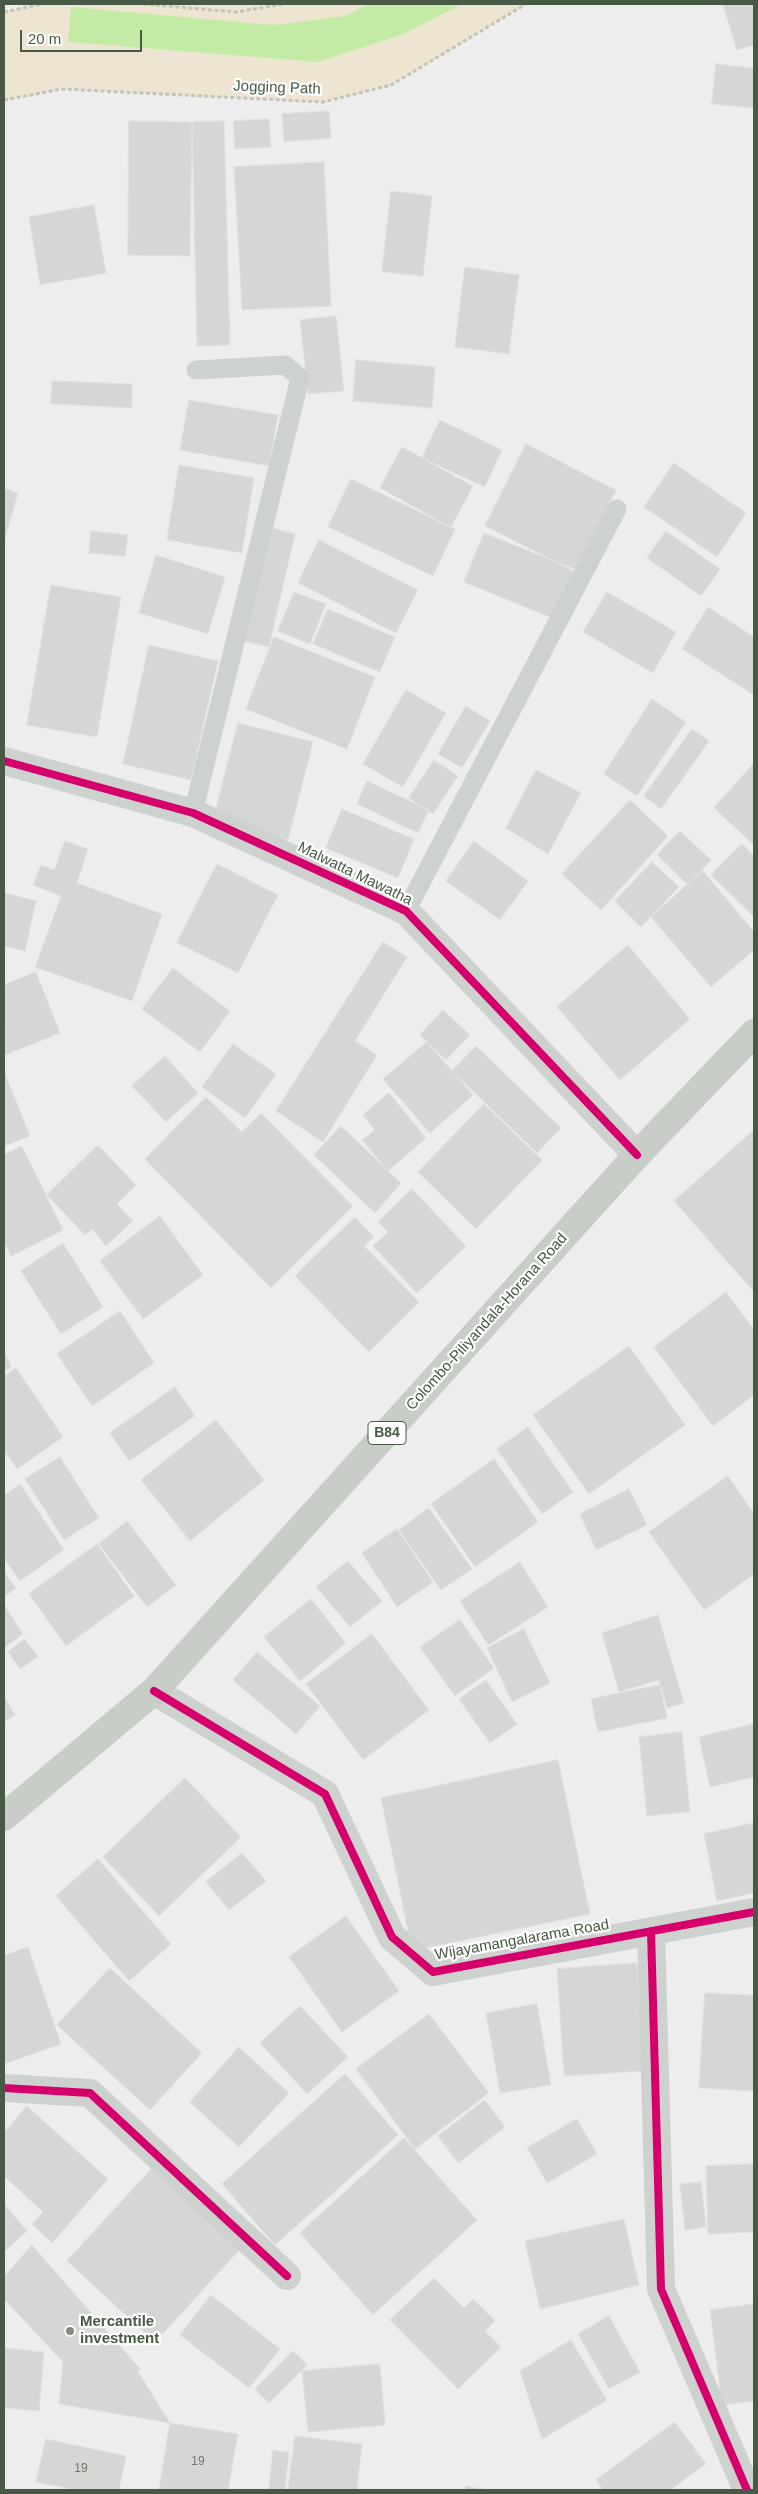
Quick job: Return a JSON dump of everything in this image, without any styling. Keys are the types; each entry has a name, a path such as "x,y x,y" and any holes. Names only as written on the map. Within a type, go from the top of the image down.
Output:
{"main road":[{"name":"Colombo-Piliyandala-Horana Road","path":"4,1817 154,1691 637,1155 754,1033"}],"street":[{"name":"Malwatta Mawatha","path":"4,761 193,813 406,911 637,1155"},
{"name":"Wijayamangalarama Road","path":"154,1691 325,1794 392,1936 433,1972 754,1912"},
{"path":"651,1932 661,2289 747,2490"},
{"path":"4,2088 90,2093 287,2276"}],"lane":[{"path":"193,813 300,378 285,365 196,370"},
{"path":"406,911 617,510"}],"path":[{"path":"4,12 43,4"},
{"path":"143,4 236,12 284,4"}],"shaded area":[{"path":"23,4 526,4 391,85 323,102 62,89 4,100 4,12 23,8"},
{"path":"367,4 462,4 404,34 318,62 68,42 71,7 273,25 346,16"}],"building":[{"path":"723,4 754,4 754,45 737,50"},
{"path":"716,64 754,68 754,108 712,104"},
{"path":"329,111 331,138 284,142 282,114"},
{"path":"269,119 271,147 235,149 233,121"},
{"path":"129,121 192,122 190,256 128,255"},
{"path":"224,121 230,345 197,346 192,122"},
{"path":"324,162 331,306 242,310 234,167"},
{"path":"391,191 432,196 423,276 382,272"},
{"path":"94,205 106,273 40,285 29,217"},
{"path":"465,267 519,275 509,354 455,347"},
{"path":"336,316 344,391 308,394 300,320"},
{"path":"356,360 435,367 432,408 353,401"},
{"path":"52,381 132,384 132,408 51,404"},
{"path":"189,400 278,415 269,466 180,450"},
{"path":"440,420 502,450 485,487 422,458"},
{"path":"526,444 616,490 576,572 485,526"},
{"path":"402,447 473,486 451,527 380,488"},
{"path":"674,463 746,513 717,557 644,507"},
{"path":"179,465 254,478 242,553 167,540"},
{"path":"351,479 455,529 433,576 328,527"},
{"path":"4,488 18,493 4,541"},
{"path":"265,526 295,534 269,647 239,640"},
{"path":"91,531 128,535 125,556 89,553"},
{"path":"666,531 720,569 701,596 647,558"},
{"path":"484,533 577,570 557,620 464,582"},
{"path":"319,540 418,590 396,633 298,583"},
{"path":"156,555 225,577 208,634 139,613"},
{"path":"51,585 121,597 97,737 27,725"},
{"path":"294,592 326,604 310,644 278,631"},
{"path":"607,592 676,632 653,673 583,632"},
{"path":"708,607 754,637 754,695 682,649"},
{"path":"328,609 395,637 380,672 313,644"},
{"path":"274,637 375,677 347,749 246,709"},
{"path":"149,645 218,661 191,780 123,764"},
{"path":"406,690 446,713 403,787 363,764"},
{"path":"652,699 686,722 637,796 604,774"},
{"path":"466,706 490,721 462,768 438,754"},
{"path":"238,723 313,742 288,840 213,821"},
{"path":"692,729 709,741 661,809 644,796"},
{"path":"434,760 458,776 433,814 409,798"},
{"path":"754,763 754,845 714,808"},
{"path":"536,770 581,793 548,854 506,828"},
{"path":"367,781 429,810 418,833 357,804"},
{"path":"630,800 668,836 601,910 562,874"},
{"path":"342,809 414,839 398,878 326,848"},
{"path":"680,831 711,860 688,885 657,855"},
{"path":"65,841 88,849 77,883 162,914 132,1001 35,967 61,896 33,885 41,865 54,870"},
{"path":"474,841 528,881 500,920 446,881"},
{"path":"742,844 754,856 754,917 711,875"},
{"path":"652,862 679,887 641,927 615,901"},
{"path":"217,864 278,895 238,973 177,943"},
{"path":"703,871 754,932 754,950 711,987 651,917"},
{"path":"4,893 36,901 25,951 4,946"},
{"path":"383,942 407,957 355,1041 377,1055 323,1142 276,1111"},
{"path":"628,945 690,1019 620,1080 557,1007"},
{"path":"173,968 230,1011 200,1052 142,1009"},
{"path":"36,972 60,1033 5,1055 4,985"},
{"path":"443,1010 470,1035 446,1060 420,1035"},
{"path":"427,1042 473,1095 430,1133 383,1079"},
{"path":"233,1044 276,1074 245,1118 202,1087"},
{"path":"476,1046 561,1128 537,1153 452,1071"},
{"path":"165,1056 198,1093 166,1122 132,1086"},
{"path":"4,1071 30,1136 4,1146"},
{"path":"389,1093 426,1138 388,1171 362,1140 375,1130 363,1115"},
{"path":"206,1097 242,1132 261,1113 353,1206 271,1288 145,1159"},
{"path":"484,1104 542,1160 476,1229 418,1172"},
{"path":"341,1126 401,1183 375,1213 314,1155"},
{"path":"754,1130 754,1292 674,1201"},
{"path":"98,1145 136,1185 117,1204 133,1221 106,1246 92,1229 85,1235 47,1195"},
{"path":"22,1146 63,1230 11,1256 4,1241 4,1155"},
{"path":"412,1189 466,1246 417,1293 373,1246 388,1232 378,1222"},
{"path":"160,1216 203,1275 143,1319 100,1261"},
{"path":"355,1217 374,1237 364,1246 419,1302 369,1352 295,1276"},
{"path":"63,1243 103,1307 61,1334 21,1271"},
{"path":"726,1292 754,1330 754,1395 713,1426 654,1347"},
{"path":"120,1311 154,1363 92,1406 57,1354"},
{"path":"629,1346 685,1425 589,1494 533,1415"},
{"path":"4,1351 11,1367 4,1371"},
{"path":"16,1368 63,1437 17,1469 4,1450 4,1377"},
{"path":"175,1387 195,1416 129,1461 110,1433"},
{"path":"216,1420 264,1480 190,1541 141,1480"},
{"path":"528,1427 573,1492 542,1514 497,1449"},
{"path":"60,1457 99,1518 64,1540 25,1479"},
{"path":"494,1459 538,1522 475,1567 431,1504"},
{"path":"728,1476 754,1514 754,1574 704,1610 649,1532"},
{"path":"20,1484 64,1550 20,1581 4,1558 4,1496"},
{"path":"629,1489 647,1525 596,1550 580,1514"},
{"path":"429,1508 472,1569 441,1590 399,1530"},
{"path":"127,1521 176,1585 147,1607 99,1544"},
{"path":"397,1529 433,1582 397,1607 362,1553"},
{"path":"97,1544 134,1596 66,1646 29,1594"},
{"path":"348,1561 382,1601 350,1627 316,1587"},
{"path":"520,1562 548,1607 488,1645 460,1601"},
{"path":"4,1572 16,1588 4,1597"},
{"path":"311,1599 346,1643 300,1681 264,1637"},
{"path":"4,1605 23,1634 4,1648"},
{"path":"658,1615 684,1703 667,1708 659,1680 619,1692 602,1633"},
{"path":"460,1620 494,1668 455,1696 420,1647"},
{"path":"524,1629 550,1683 512,1702 487,1648"},
{"path":"372,1634 429,1710 363,1760 306,1684"},
{"path":"25,1639 38,1657 20,1669 8,1652"},
{"path":"257,1652 320,1706 296,1734 233,1680"},
{"path":"486,1680 517,1724 490,1743 459,1699"},
{"path":"660,1685 667,1718 598,1732 591,1699"},
{"path":"4,1696 15,1715 4,1722"},
{"path":"754,1724 754,1777 710,1787 699,1737"},
{"path":"682,1732 690,1812 647,1816 639,1737"},
{"path":"558,1760 590,1914 412,1951 381,1798"},
{"path":"185,1778 241,1837 159,1916 103,1857"},
{"path":"754,1823 754,1893 717,1901 704,1834"},
{"path":"242,1853 266,1881 229,1910 206,1882"},
{"path":"98,1859 171,1944 129,1981 56,1896"},
{"path":"346,1916 399,1991 342,2032 289,1957"},
{"path":"28,1947 61,2044 4,2064 4,1956"},
{"path":"637,1963 643,2071 564,2076 557,1969"},
{"path":"110,1968 202,2053 150,2110 57,2025"},
{"path":"705,1993 754,1995 754,2091 699,2088"},
{"path":"537,2004 551,2085 500,2093 486,2013"},
{"path":"300,2006 348,2057 307,2094 260,2043"},
{"path":"429,2014 489,2093 415,2149 356,2069"},
{"path":"239,2047 289,2093 239,2147 190,2102"},
{"path":"345,2074 398,2135 275,2245 222,2184"},
{"path":"485,2100 505,2127 458,2163 438,2136"},
{"path":"27,2106 108,2179 52,2243 32,2224 43,2212 4,2176 4,2133"},
{"path":"577,2119 597,2154 547,2183 527,2148"},
{"path":"404,2138 477,2220 373,2315 300,2233"},
{"path":"157,2163 244,2245 155,2342 67,2261"},
{"path":"754,2164 754,2232 708,2234 706,2166"},
{"path":"701,2182 706,2227 685,2230 680,2184"},
{"path":"4,2204 27,2231 4,2252"},
{"path":"624,2219 639,2285 540,2309 525,2241"},
{"name":"Mercantile investment","path":"32,2245 141,2370 137,2370 170,2423 59,2404 63,2362 4,2299 4,2277"},
{"path":"434,2278 464,2308 473,2299 495,2321 485,2331 501,2347 458,2389 390,2320"},
{"path":"211,2295 280,2349 249,2388 180,2335"},
{"path":"754,2304 754,2401 722,2405 710,2310"},
{"path":"609,2316 640,2372 609,2389 578,2334"},
{"path":"571,2340 607,2400 542,2439 520,2371"},
{"name":"Mercantile investment","path":"4,2348 44,2352 39,2411 4,2408"},
{"path":"293,2351 307,2365 269,2403 255,2389"},
{"path":"380,2364 385,2425 308,2432 302,2371"},
{"path":"675,2422 706,2464 670,2490 603,2490 596,2480"},
{"path":"170,2423 238,2434 228,2490 159,2490"},
{"path":"295,2436 362,2444 357,2490 288,2490"},
{"path":"46,2439 126,2456 119,2490 76,2490 36,2482"},
{"path":"273,2450 289,2452 285,2490 269,2490"},
{"path":"466,2486 487,2490 465,2490"}],"cycle path":[{"path":"4,761 193,813 406,911 637,1155"},
{"path":"154,1691 325,1794 392,1937 433,1972 754,1912"},
{"path":"651,1931 661,2289 747,2490"},
{"path":"4,2088 90,2093 287,2276"}],"place":[{"name":"Mercantile investment","path":"70,2331"}]}
